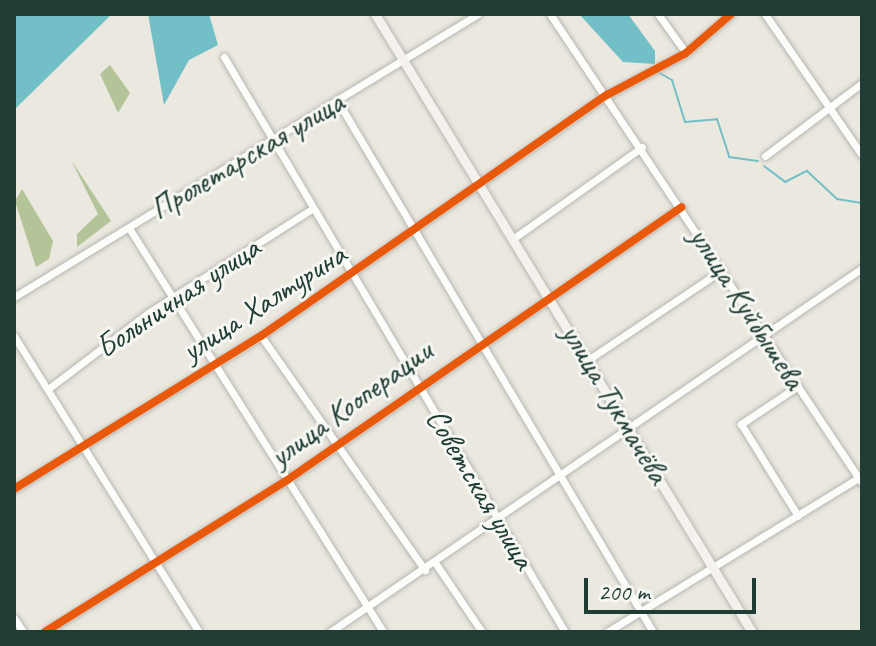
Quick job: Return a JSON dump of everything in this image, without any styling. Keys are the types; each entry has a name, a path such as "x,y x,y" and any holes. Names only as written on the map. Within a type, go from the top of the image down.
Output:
{"street":[{"name":"улица Тукмачёва","path":"375,14 752,632"},
{"name":"Пролетарская улица","path":"14,297 270,140 405,63 478,14"},
{"name":"улица Куйбышева","path":"550,14 642,147 861,479"},
{"path":"658,14 686,53"},
{"name":"улица Халтурина","path":"14,489 261,336 481,188 607,95 686,53 731,14"},
{"path":"765,14 862,155"},
{"name":"Советская улица","path":"224,57 348,277 417,385 565,632"},
{"path":"765,156 862,83"},
{"path":"337,100 413,234 481,341 653,632"},
{"path":"514,238 642,147"},
{"name":"улица Кооперации","path":"45,632 286,481 417,385 681,207"},
{"name":"Больничная улица","path":"48,389 171,297 310,210"},
{"path":"129,228 383,632"},
{"path":"330,632 436,564 862,268"},
{"path":"588,360 722,270"},
{"path":"14,336 199,632"},
{"path":"261,336 425,570"},
{"path":"798,386 741,424 798,516"},
{"path":"607,632 861,479"},
{"path":"436,564 482,632"},
{"path":"14,618 23,632"}],"green space":[{"path":"110,65 130,93 118,113 100,74"},
{"path":"71,160 111,221 77,247 77,234 98,214"},
{"path":"22,189 53,241 49,259 36,267 15,201"}],"water":[{"path":"14,14 112,14 14,110"},
{"path":"148,14 209,14 218,45 189,60 164,105"},
{"path":"579,14 628,14 655,51 655,64 623,62"}],"waterway":[{"path":"658,72 672,80 685,122 717,119 729,157 758,161"},
{"path":"764,166 785,182 807,171 837,199 862,203"}],"cycle path":[{"path":"14,489 261,336 607,95 686,53 731,14"},
{"path":"45,632 286,481 681,207"}]}
